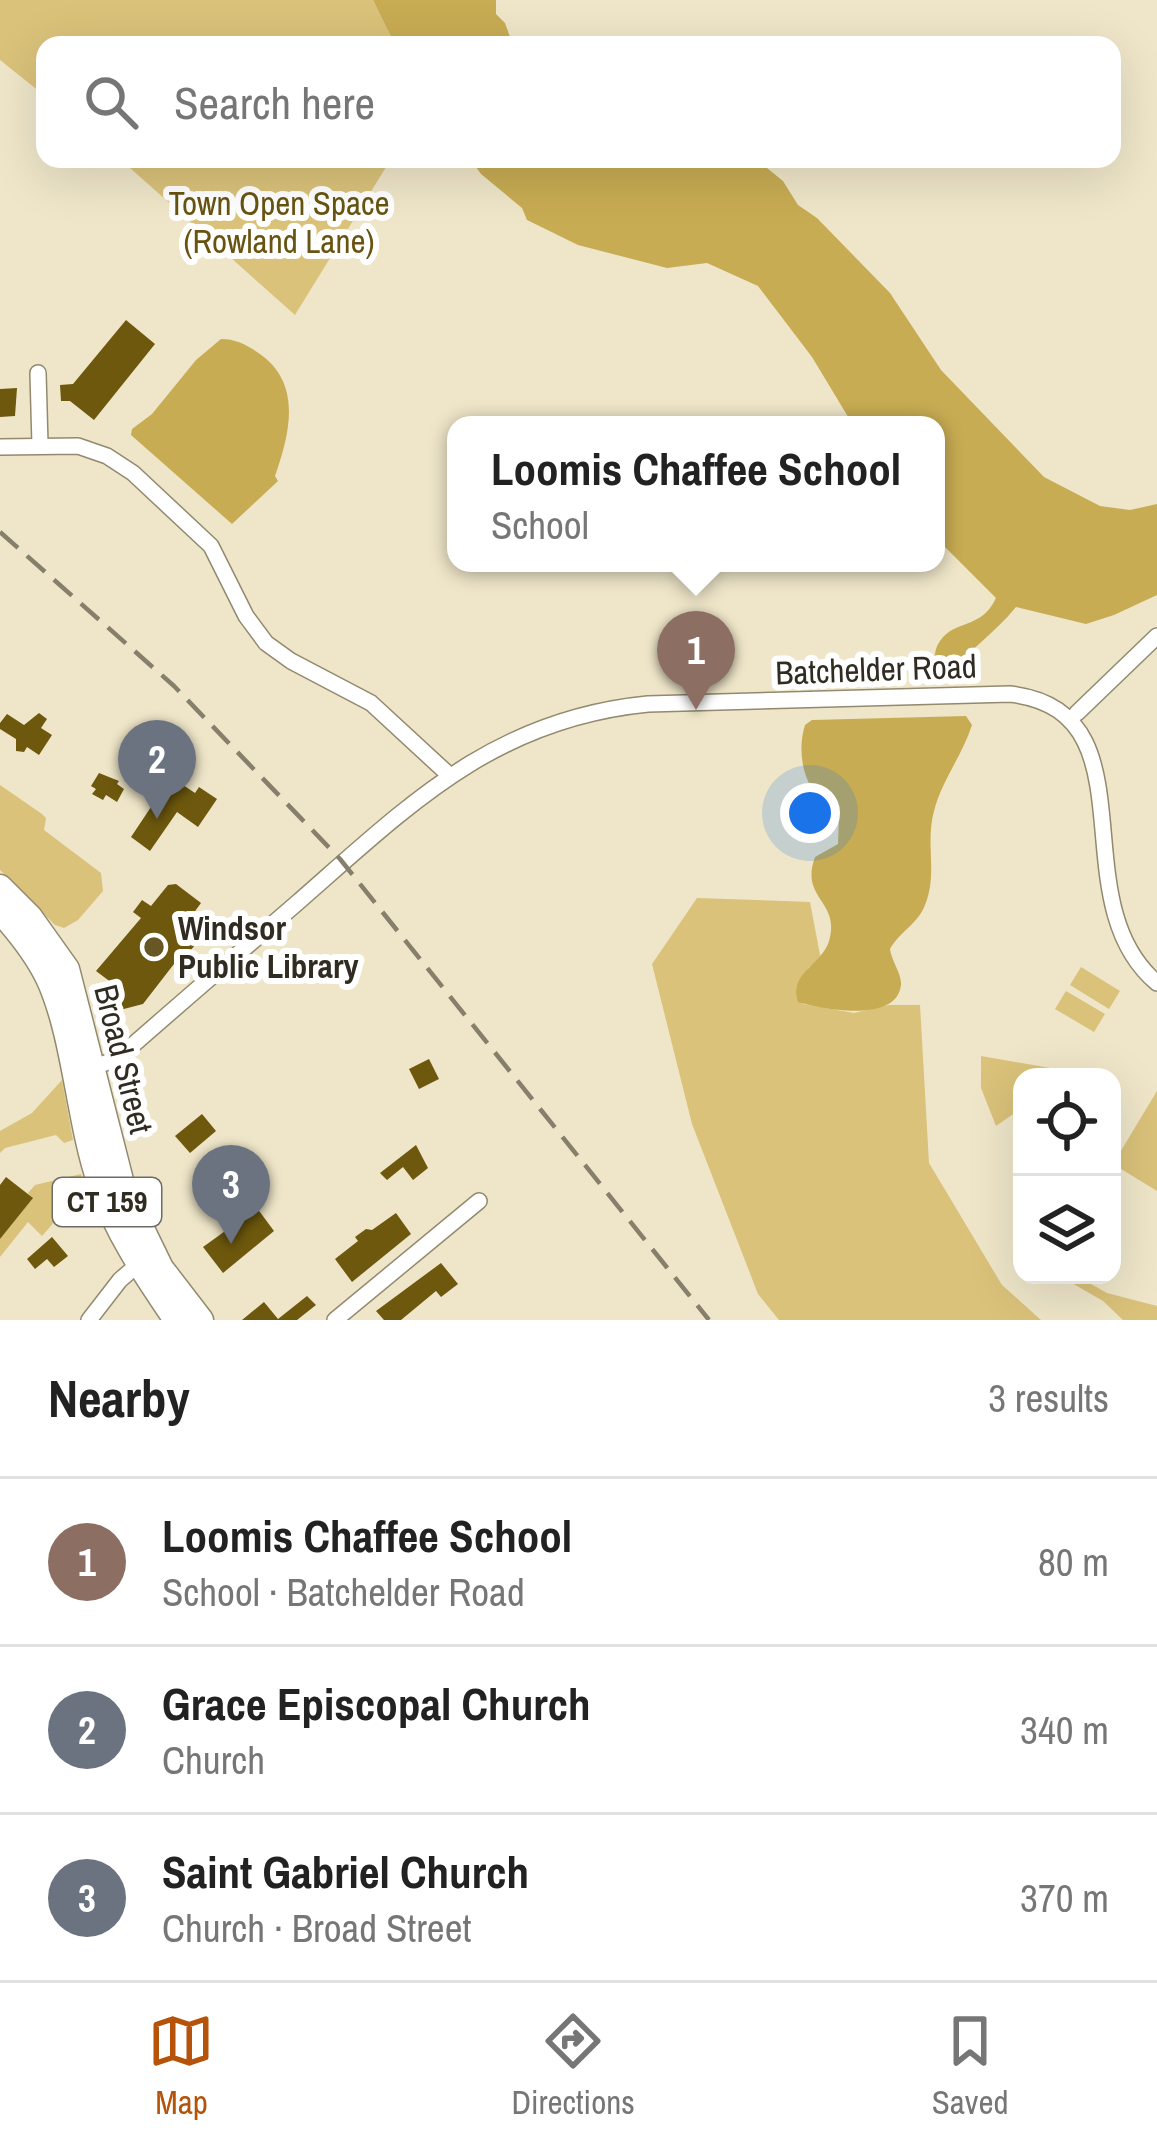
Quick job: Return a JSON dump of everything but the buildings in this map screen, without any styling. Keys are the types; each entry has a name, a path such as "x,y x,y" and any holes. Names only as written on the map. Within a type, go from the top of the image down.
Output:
{"main road":[{"name":"Broad Street","path":"4,902 44,951 50,982 146,1258 176,1320"},
{"name":"Broad Street","path":"146,1258 201,1320"}],"street":[{"path":"38,373 40,445"},
{"path":"0,447 40,445 93,451 134,472 211,546 246,616 266,643 371,703 448,774"},
{"path":"1157,635 1077,713 1102,746 1112,770 1115,910 1137,961 1157,983"},
{"name":"Batchelder Road","path":"82,1070 118,1059 448,774 546,725 614,707 1010,694 1032,696 1077,713"},
{"path":"335,1320 479,1202"},
{"path":"89,1320 146,1258"}],"green space":[{"path":"0,0 373,0 391,36 36,36 36,89 0,60"},
{"name":"Town Open Space (Rowland Lane)","path":"130,168 385,168 295,315"},
{"path":"0,785 42,814 44,830 101,873 103,891 78,920 64,928 55,925 0,870"},
{"path":"697,898 810,902 821,960 808,968 803,1004 854,1013 888,1005 920,1005 929,1163 1002,1285 1041,1320 779,1320 758,1294 692,1124 652,964"},
{"path":"1081,967 1120,991 1109,1009 1070,985"},
{"path":"1066,991 1105,1014 1094,1032 1055,1009"},
{"path":"981,1056 1050,1068 1013,1068 1013,1114 996,1126 981,1088"},
{"path":"62,1080 73,1140 64,1143 56,1135 0,1153 0,1131 32,1113"},
{"path":"1157,1091 1157,1191 1121,1169 1121,1151"},
{"path":"81,1174 85,1187 42,1236 28,1222 0,1257 0,1239 32,1198 28,1193 35,1185"},
{"path":"1074,1284 1091,1284 1157,1306 1157,1320 1123,1320"}],"shaded area":[{"path":"373,0 496,0 496,14 510,36 391,36"},
{"path":"477,168 767,168 783,181 798,205 817,218 890,293 941,370 1044,477 1100,506 1130,510 1157,504 1157,595 1086,624 1016,607 938,678 933,672 940,641 983,615 996,598 945,547 945,416 848,416 812,357 758,286 707,263 667,268 578,245 527,220 522,208"},
{"path":"221,339 244,344 271,364 281,377 289,408 275,476 278,481 232,524 131,435 196,360"},
{"path":"966,716 972,725 934,811 929,893 918,917 890,949 901,981 896,997 886,1005 857,1011 798,1002 798,983 830,937 829,915 815,891 812,871 815,857 838,844 839,817 807,780 802,752 805,725 812,720"}],"railway":[{"path":"0,532 174,686 340,859 709,1320"}],"place":[{"name":"Loomis Chaffee School","path":"696,710"},
{"name":"Grace Episcopal Church","path":"157,819"},
{"name":"Windsor Public Library","path":"154,947"},
{"name":"Saint Gabriel Church","path":"231,1244"}]}
